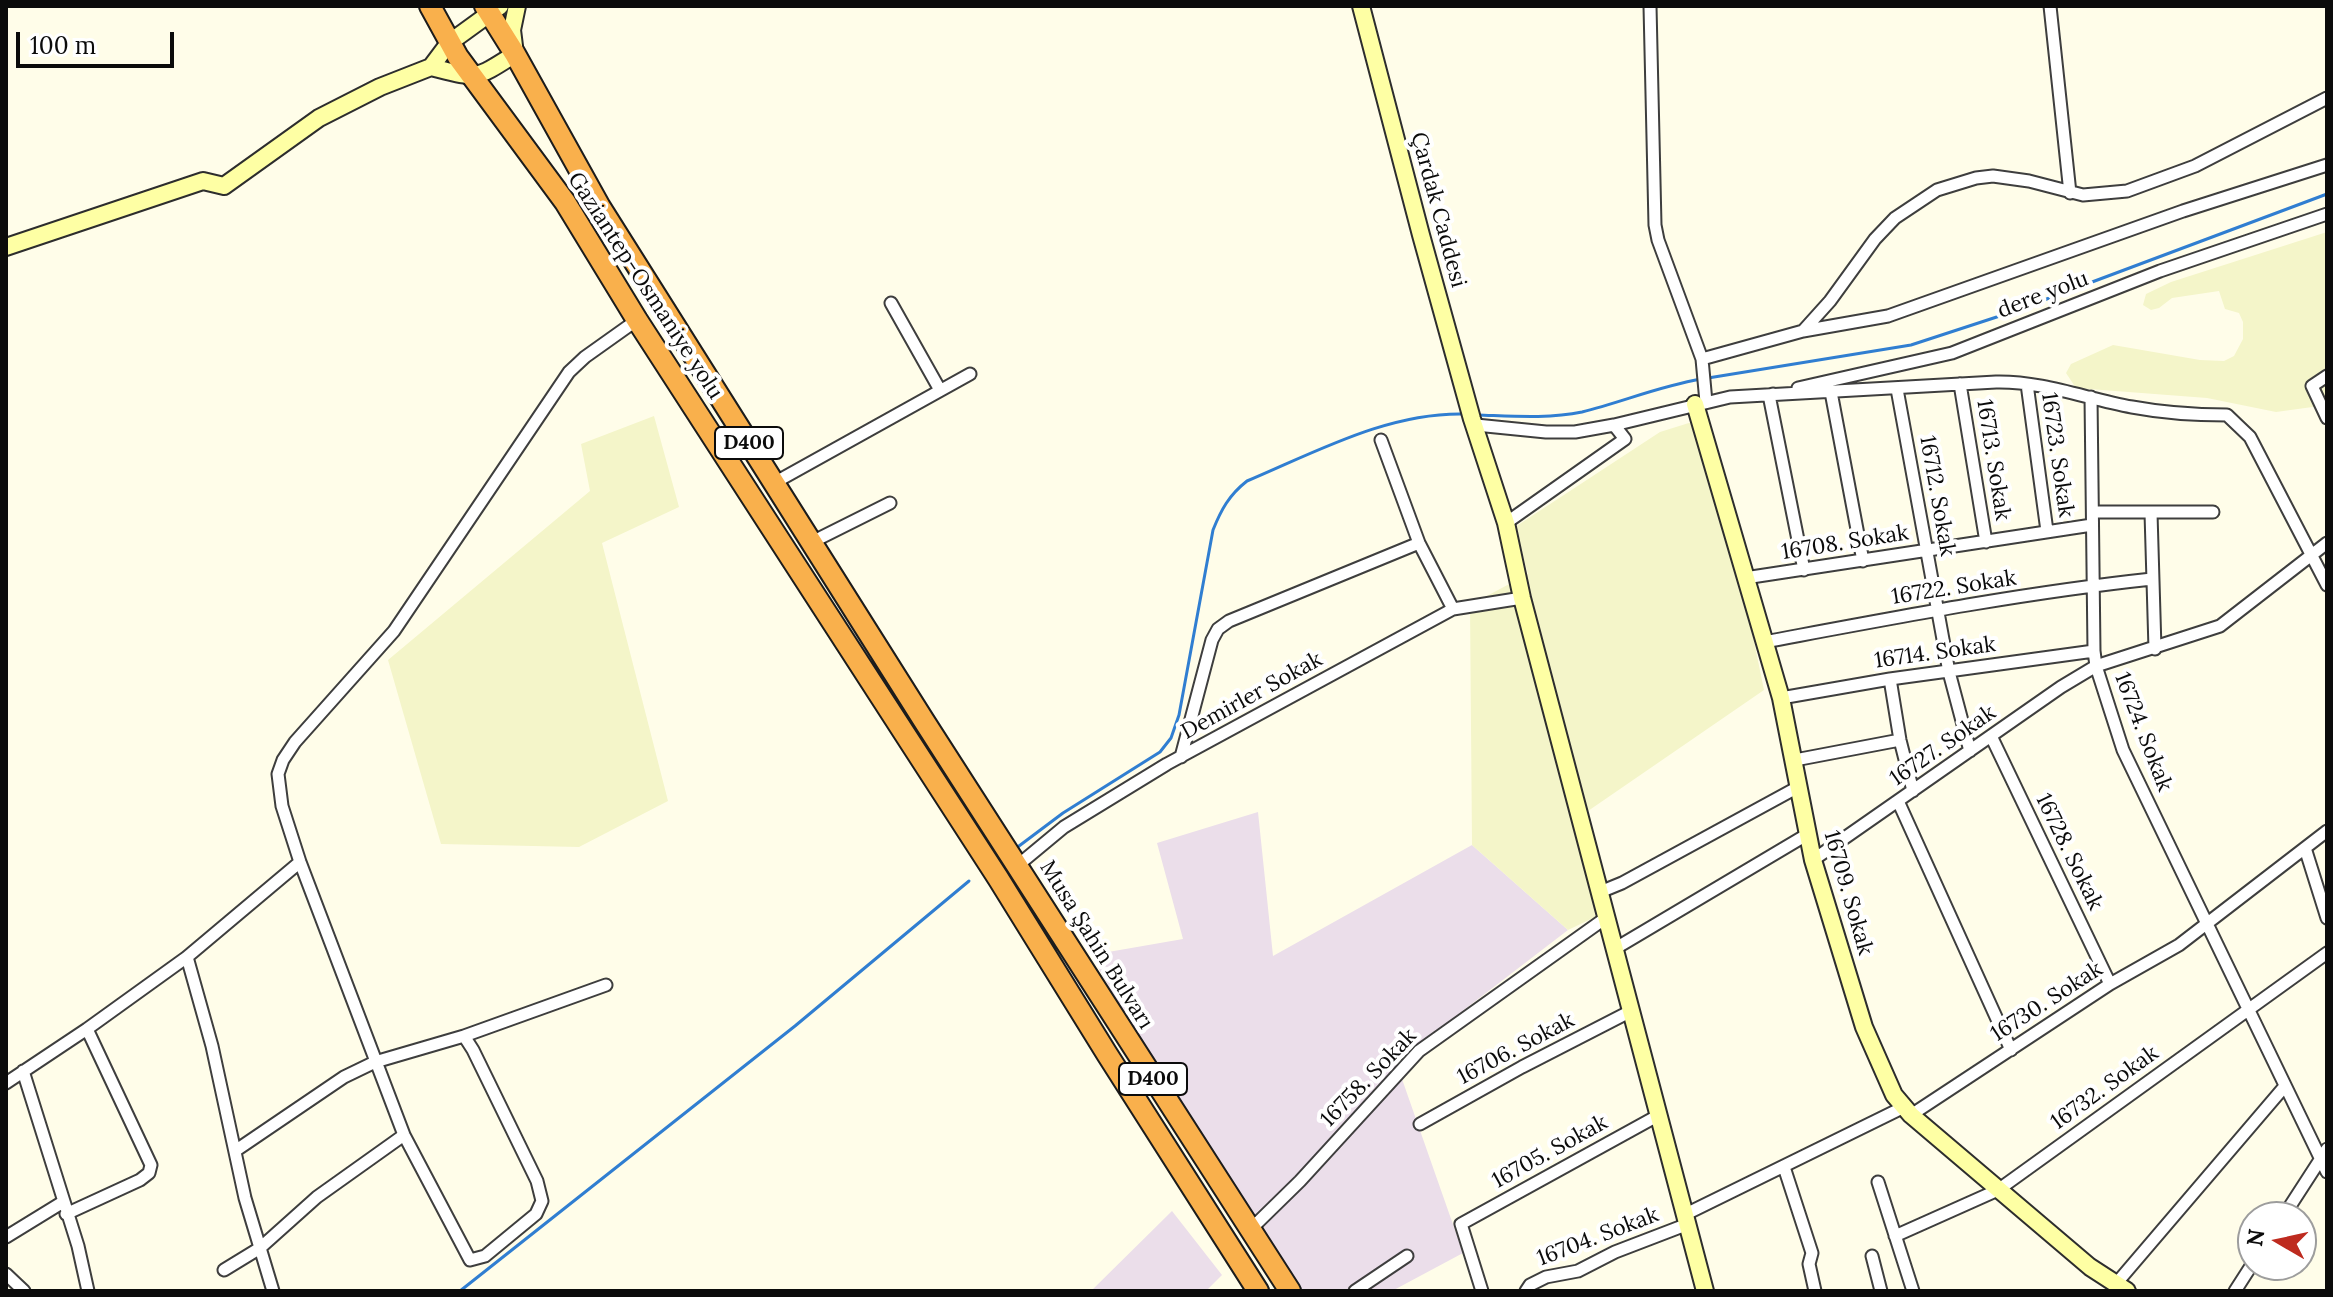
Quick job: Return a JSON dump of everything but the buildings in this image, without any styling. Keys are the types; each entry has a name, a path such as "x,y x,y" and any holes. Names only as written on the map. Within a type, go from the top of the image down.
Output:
{"highway":[{"name":"Gaziantep-Osmaniye yolu","path":"430,6 449,43 472,77 565,202 637,320 998,878 1258,1291"},
{"name":"Gaziantep-Osmaniye yolu","path":"492,8 600,207 1017,866"},
{"name":"Musa Şahin Bulvarı","path":"1017,866 1290,1291"}],"street":[{"path":"431,67 472,77 515,54 512,30 517,6"},
{"name":"Çardak Caddesi","path":"1361,6 1417,221 1506,523 1522,598 1705,1291"},
{"path":"1650,6 1655,225 1702,363 1704,386 1700,403"},
{"path":"2050,6 2070,193"},
{"path":"6,247 203,181 224,186 319,118 380,87 431,67 449,43 492,8"},
{"path":"1803,331 1830,301 1875,239 1895,218 1937,190 1993,176 2029,181 2070,193 2112,194 2127,191 2208,160 2327,98"},
{"path":"1702,363 1803,331 1888,316 2183,211 2327,165"},
{"name":"dere yolu","path":"1769,395 1952,353 2160,271 2327,214"},
{"path":"891,303 940,390"},
{"path":"464,1036 537,1181 542,1201 536,1214 485,1256 470,1260 404,1135 375,1062 300,862 282,806 278,774 295,742 394,631 569,372 637,320"},
{"path":"774,483 970,374"},
{"path":"2327,376 2312,386 2327,418"},
{"path":"1474,422 1546,432 1575,432 1700,403 1769,395 1996,382 2027,384 2162,411 2227,415 2250,437 2327,585"},
{"name":"16713. Sokak","path":"1960,384 1986,542"},
{"name":"16723. Sokak","path":"2027,384 2047,531"},
{"name":"16712. Sokak","path":"1897,389 1949,672 1970,751"},
{"path":"1831,392 1863,561"},
{"path":"1769,395 1804,570"},
{"name":"16724. Sokak","path":"2091,397 2092,586 2096,666 2123,750 2285,1086 2324,1154 2327,1172"},
{"name":"16709. Sokak","path":"1700,403 1745,578 1781,698 1813,860 1864,1027 1886,1080 1907,1111 1998,1190 2121,1288"},
{"path":"1506,523 1625,439 1614,425"},
{"path":"1381,440 1419,543 1453,609"},
{"path":"812,542 890,503"},
{"name":"16708. Sokak","path":"1745,578 1986,542 2047,531 2093,518 2213,512"},
{"path":"2151,513 2155,649"},
{"path":"1181,757 1207,656 1218,629 1229,621 1419,543"},
{"name":"16727. Sokak","path":"1813,860 2061,687 2096,666 2220,626 2327,543"},
{"name":"16722. Sokak","path":"1764,642 1937,609 2152,579"},
{"name":"Demirler Sokak","path":"1017,866 1064,827 1181,757 1453,609 1522,598"},
{"name":"16714. Sokak","path":"1781,698 1890,679 2094,651"},
{"path":"1890,679 1900,740 1913,791"},
{"name":"16728. Sokak","path":"1991,736 2110,984"},
{"path":"1795,760 1900,740"},
{"path":"1600,892 1800,786"},
{"path":"1898,801 2011,1050"},
{"name":"16730. Sokak","path":"1687,1219 1784,1167 1907,1111 2011,1050 2110,984 2179,945 2327,831"},
{"path":"1616,948 1808,834"},
{"path":"2305,848 2327,918"},
{"path":"6,1083 187,957 300,862"},
{"name":"16758. Sokak","path":"1252,1228 1300,1181 1408,1061 1431,1041 1607,917"},
{"name":"16732. Sokak","path":"1895,1236 1998,1190 2327,953"},
{"path":"187,957 212,1046 245,1198 273,1291"},
{"path":"235,1151 344,1077 375,1062 464,1036 606,985"},
{"name":"16706. Sokak","path":"1420,1124 1631,1011"},
{"path":"6,1237 64,1208 140,1180 149,1173 151,1165 87,1029"},
{"path":"23,1071 78,1246 88,1291"},
{"path":"2121,1288 2285,1086"},
{"name":"16705. Sokak","path":"1482,1291 1461,1224 1659,1115"},
{"path":"224,1270 260,1248 317,1197 404,1135"},
{"path":"2293,1201 2324,1154"},
{"path":"1784,1167 1812,1253 1809,1264 1815,1291"},
{"path":"1878,1182 1913,1291"},
{"name":"16704. Sokak","path":"1526,1291 1530,1285 1546,1277 1578,1271 1687,1219"},
{"path":"1355,1291 1407,1256"},
{"path":"1872,1256 1881,1291"},
{"path":"6,1274 24,1291"}],"shaded area":[{"path":"1258,812 1273,956 1472,845 1568,930 1396,1062 1463,1253 1392,1291 1280,1291 1091,955 1183,939 1157,843"},
{"path":"1172,1211 1222,1275 1206,1291 1091,1291"}],"green space":[{"path":"2327,232 2327,405 2276,412 2207,398 2076,388 2066,373 2071,364 2113,345 2200,360 2224,361 2234,356 2243,339 2243,322 2239,313 2225,309 2219,291 2172,298 2151,310 2143,305 2146,294 2171,282"},
{"path":"654,416 679,507 602,543 668,801 579,847 441,844 388,660 590,491 581,444"},
{"path":"1708,417 1764,690 1588,811 1595,917 1568,930 1472,845 1470,605 1528,574 1515,527 1660,432"}],"waterway":[{"path":"1708,378 1911,345 2012,312 2327,194"},
{"path":"1477,415 1556,416 1582,412 1701,379"},
{"path":"1015,849 1063,813 1160,752 1171,738 1179,715 1213,530 1226,503 1241,486 1326,447 1380,427 1436,415 1465,414"},
{"path":"460,1291 795,1026 969,881"}]}
